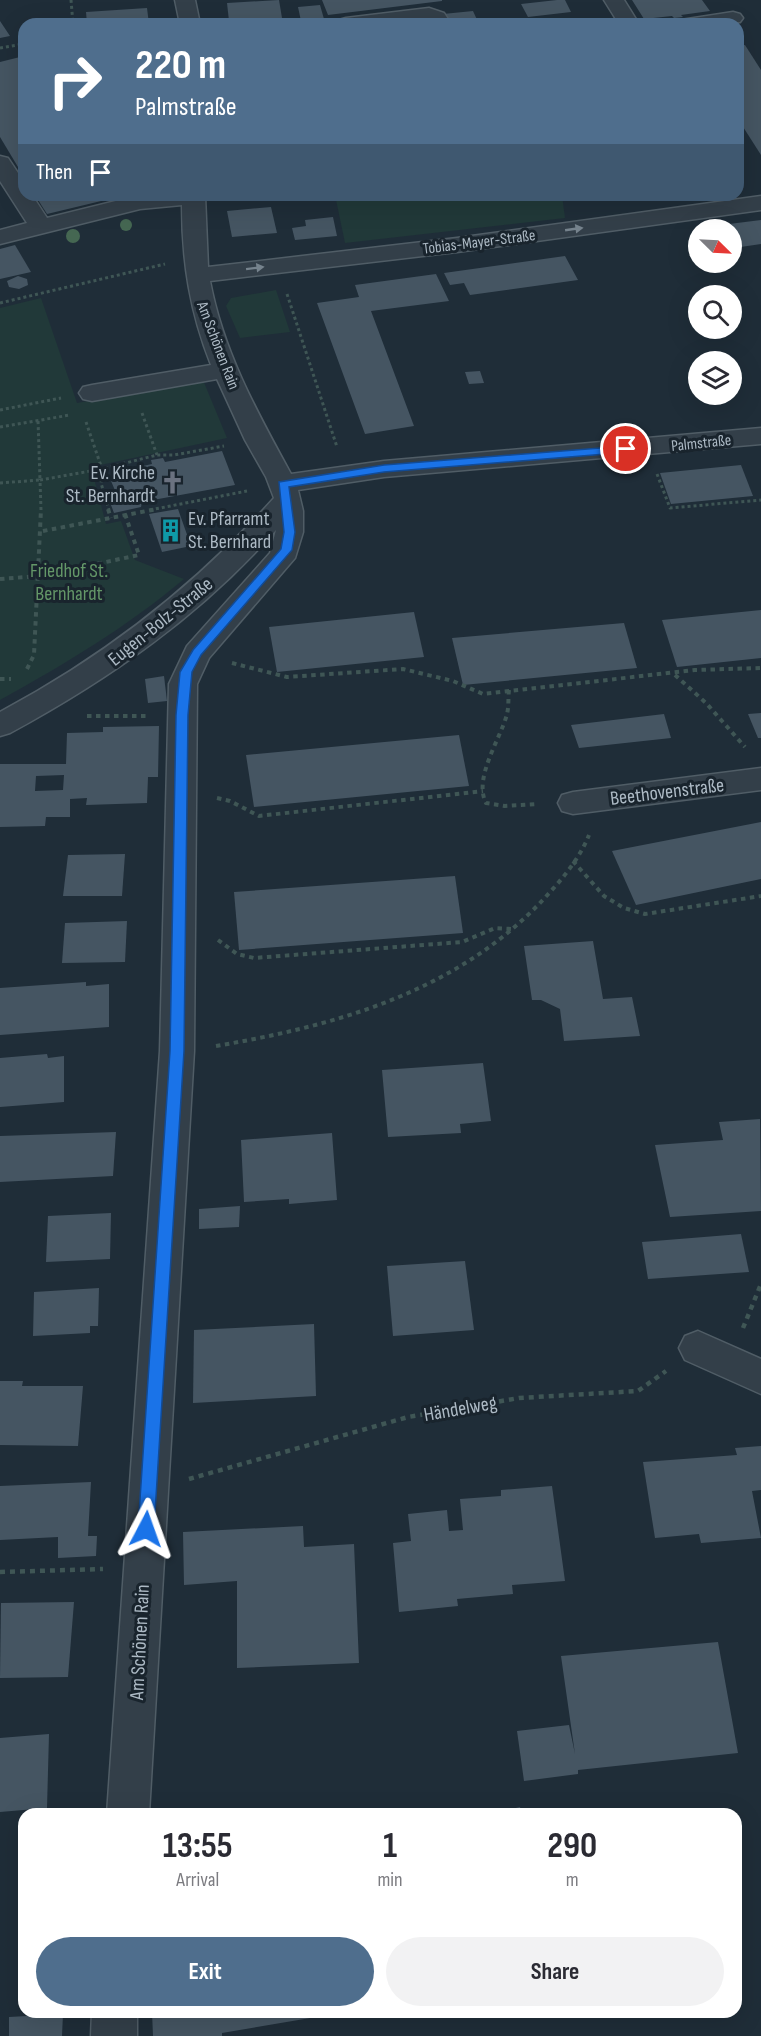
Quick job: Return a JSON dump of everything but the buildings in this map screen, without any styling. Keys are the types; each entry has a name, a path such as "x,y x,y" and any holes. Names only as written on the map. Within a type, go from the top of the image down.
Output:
{"street":[{"path":"185,0 189,18"},
{"path":"614,0 625,18"},
{"path":"396,18 429,14 438,18"},
{"path":"0,163 18,190"},
{"path":"25,201 42,226"},
{"path":"0,237 149,201"},
{"name":"Am Schönen Rain","path":"128,1808 177,1051 183,684 197,652 286,550 290,532 285,493 258,440 207,320 196,267 194,201"},
{"name":"Tobias-Mayer-Straße","path":"196,267 276,265 510,238 744,201"},
{"path":"87,403 227,370"},
{"name":"Palmstraße","path":"285,493 348,473 761,436"},
{"name":"Eugen-Bolz-Straße","path":"0,725 47,701 128,651 172,616 244,549 285,493"},
{"name":"Beethovenstraße","path":"582,801 761,779"},
{"path":"713,1355 761,1377"},
{"path":"114,2036 115,2018"}],"path":[{"path":"70,0 72,18"},
{"path":"0,48 18,45"},
{"path":"276,265 333,437 348,473"},
{"path":"0,303 196,267"},
{"path":"0,410 87,403 102,469 101,483 111,518"},
{"path":"21,675 26,671 34,655 42,531 39,420"},
{"path":"0,483 40,480 102,469 157,455 174,455 258,440"},
{"path":"42,531 125,514 285,493"},
{"path":"670,508 761,500"},
{"path":"0,579 39,576 139,555 125,514"},
{"path":"197,652 278,676 403,669 453,681 483,694 695,670 761,668"},
{"path":"675,674 747,749"},
{"path":"177,1051 258,1040 330,1023 366,1011 435,982 486,950 513,929 547,896 588,838 582,801 496,805 484,800 483,791 491,751 507,714 509,690"},
{"path":"47,701 76,717 182,715"},
{"path":"217,798 230,801 260,816 483,791"},
{"path":"573,861 604,896 624,908 645,914 761,896"},
{"path":"179,937 210,937 237,954 254,958 462,942 469,941 492,927 513,929"},
{"path":"713,1355 761,1284"},
{"name":"Händelweg","path":"148,1491 352,1430 408,1417 519,1398 638,1391 713,1355"},
{"path":"0,1572 92,1569"}],"green space":[{"path":"336,201 563,201 565,218 345,243"},
{"path":"276,290 290,332 240,338 226,306 231,298"},
{"name":"Friedhof St. Bernhardt","path":"41,298 77,403 203,380 227,438 91,467 106,524 121,521 135,560 184,579 95,644 0,700 0,308"}],"place":[{"name":"Ev. Kirche St. Bernhardt","path":"173,483"},
{"name":"Ev. Pfarramt St. Bernhard","path":"170,530"}],"route":[{"path":"146,1529 177,1051 182,715 183,684 186,672 197,652 286,550 290,532 283,484 384,469 626,449"}]}
